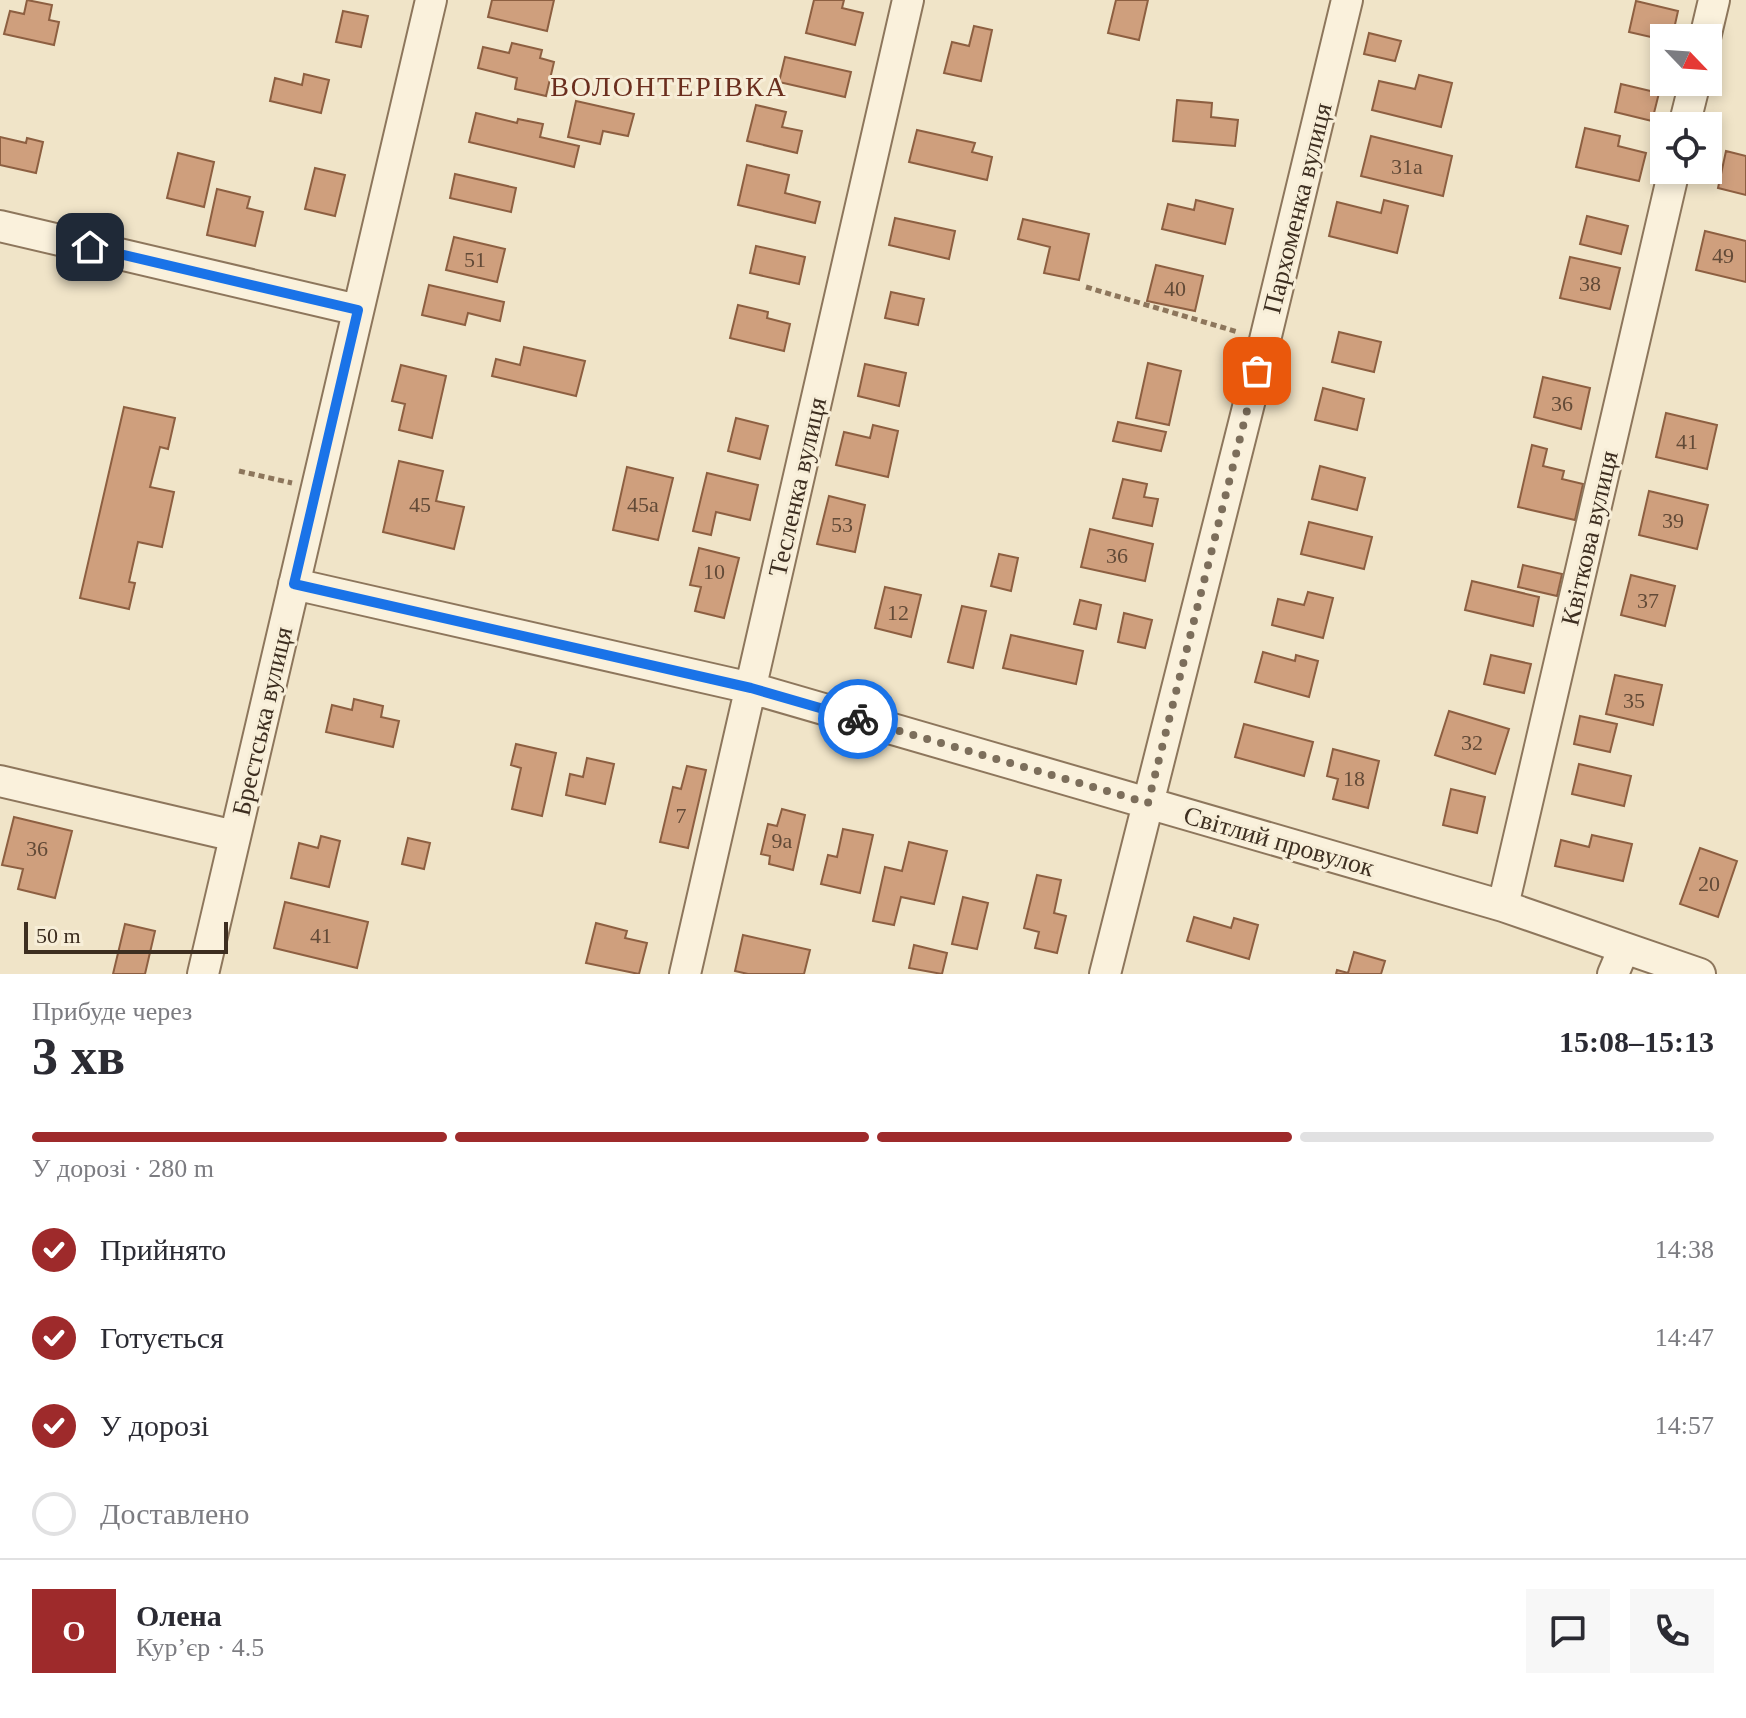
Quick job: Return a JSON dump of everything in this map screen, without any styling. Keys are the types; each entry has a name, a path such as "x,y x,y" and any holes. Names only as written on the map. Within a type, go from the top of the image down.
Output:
{"street":[{"name":"Брестська вулиця","path":"203,974 431,0"},
{"name":"Тесленка вулиця","path":"685,974 908,0"},
{"name":"Пархоменка вулиця","path":"1105,974 1265,340 1347,0"},
{"path":"1708,24 1714,0"},
{"name":"Квіткова вулиця","path":"1503,906 1671,184"},
{"path":"0,226 358,310"},
{"name":"Світлий провулок","path":"294,584 751,688 1503,906 1618,961 1700,974"},
{"path":"0,781 235,836"}],"path":[{"path":"1086,287 1265,340"},
{"path":"239,471 316,489"}],"building":[{"path":"27,0 52,5 49,20 59,22 54,45 4,34 10,11 24,14"},
{"path":"492,0 554,0 547,31 488,17"},
{"path":"814,0 844,0 842,8 863,13 855,45 806,33"},
{"path":"1116,0 1148,0 1139,40 1108,33"},
{"path":"1636,1 1678,11 1675,24 1650,24 1650,37 1629,32"},
{"path":"343,11 368,16 361,47 336,42"},
{"path":"974,26 992,30 981,81 944,73 952,42 969,46"},
{"path":"1369,33 1401,41 1395,61 1364,54"},
{"path":"512,43 542,50 540,58 554,62 546,96 515,89 517,78 478,68 483,47 509,53"},
{"path":"785,57 851,72 845,97 779,82"},
{"path":"304,74 329,80 321,113 270,101 275,78 302,85"},
{"path":"1419,75 1452,83 1441,127 1372,110 1379,81 1415,89"},
{"path":"1621,84 1650,91 1650,96 1658,96 1654,112 1650,112 1650,121 1615,112"},
{"path":"1177,100 1212,103 1211,117 1238,120 1235,146 1173,141"},
{"path":"576,101 634,114 628,136 603,131 600,144 568,137"},
{"path":"756,105 786,112 782,127 802,131 797,153 747,141"},
{"path":"476,113 517,123 518,119 543,124 540,137 579,146 574,167 469,142"},
{"path":"1585,128 1620,136 1618,146 1646,153 1639,181 1576,167"},
{"path":"917,130 975,143 972,152 992,157 987,180 909,162"},
{"path":"1371,136 1452,156 1443,196 1361,176"},
{"path":"0,137 26,143 27,138 43,142 36,173 0,165"},
{"path":"1726,151 1746,156 1746,195 1718,188 1722,184"},
{"path":"178,153 214,162 204,207 167,198"},
{"path":"747,165 789,175 785,193 820,202 815,223 738,205"},
{"path":"315,168 345,175 335,216 305,209"},
{"path":"455,174 516,188 511,212 450,198"},
{"path":"217,189 250,197 247,208 263,212 255,246 207,235"},
{"path":"1196,200 1233,209 1225,244 1162,229 1168,204 1194,210"},
{"path":"1384,200 1408,206 1397,253 1329,236 1337,202 1381,213"},
{"path":"1587,216 1628,226 1621,254 1580,244"},
{"path":"895,218 955,231 949,259 889,245"},
{"path":"1023,219 1089,234 1079,280 1044,273 1050,247 1018,239"},
{"path":"1705,231 1746,241 1746,282 1696,270"},
{"path":"454,237 505,249 497,282 446,270"},
{"path":"756,246 805,257 799,284 750,273"},
{"path":"1570,257 1620,268 1610,309 1560,298"},
{"path":"1156,265 1203,276 1195,311 1147,301"},
{"path":"429,285 504,302 500,321 468,313 465,325 422,315"},
{"path":"891,292 924,299 918,325 885,318"},
{"path":"738,305 768,312 767,318 790,324 784,351 730,338"},
{"path":"1339,332 1381,342 1374,372 1332,362"},
{"path":"524,347 585,361 576,396 492,376 496,359 520,365"},
{"path":"1148,363 1181,371 1169,425 1136,418"},
{"path":"865,364 906,373 899,406 858,396"},
{"path":"401,365 446,376 432,438 399,430 405,404 392,401"},
{"path":"1543,377 1590,388 1581,429 1534,417"},
{"path":"1323,388 1364,399 1357,430 1315,420"},
{"path":"124,407 175,418 168,449 160,447 150,487 174,492 162,547 138,542 129,582 135,583 129,609 80,598"},
{"path":"1666,413 1717,425 1707,469 1656,457"},
{"path":"736,418 768,426 760,459 728,451"},
{"path":"1118,422 1166,432 1161,451 1113,441"},
{"path":"873,425 898,431 888,477 836,465 844,432 870,438"},
{"path":"1532,445 1547,449 1543,466 1564,471 1562,479 1583,484 1575,520 1518,507"},
{"path":"399,461 443,471 436,501 464,507 454,549 383,532"},
{"path":"1320,466 1365,478 1357,510 1312,499"},
{"path":"627,467 673,478 658,540 613,530"},
{"path":"707,473 758,485 750,520 716,512 711,535 693,531"},
{"path":"1123,479 1147,484 1144,497 1158,499 1152,526 1113,518"},
{"path":"1649,491 1708,505 1697,549 1639,535"},
{"path":"829,496 865,505 855,552 817,544"},
{"path":"1309,522 1372,537 1364,569 1301,554"},
{"path":"1090,529 1153,544 1145,581 1081,567"},
{"path":"699,548 739,558 724,618 695,611 701,587 690,585"},
{"path":"999,554 1018,558 1011,591 991,586"},
{"path":"1523,565 1562,574 1557,596 1518,587"},
{"path":"1631,575 1675,586 1665,626 1621,615"},
{"path":"1472,581 1539,597 1533,626 1465,610"},
{"path":"885,587 921,595 911,637 875,628"},
{"path":"1308,592 1333,598 1323,638 1272,625 1278,599 1304,605"},
{"path":"1080,600 1101,605 1096,629 1074,624"},
{"path":"962,606 986,611 973,668 948,662"},
{"path":"1124,613 1152,620 1145,648 1118,642"},
{"path":"1011,635 1083,651 1076,684 1003,668"},
{"path":"1263,652 1295,661 1296,655 1318,661 1309,697 1255,682"},
{"path":"1491,655 1531,664 1524,693 1484,684"},
{"path":"1615,675 1662,685 1653,725 1606,714"},
{"path":"354,699 383,706 381,717 399,721 393,747 326,732 332,705 352,710"},
{"path":"1449,711 1509,729 1495,774 1435,755"},
{"path":"1580,716 1617,724 1610,752 1574,744"},
{"path":"1244,724 1313,742 1304,776 1235,757"},
{"path":"516,744 556,753 542,816 512,809 521,768 511,765"},
{"path":"1333,749 1379,761 1368,808 1333,799 1338,779 1327,776"},
{"path":"587,758 614,764 605,804 566,795 570,774 583,777"},
{"path":"1579,764 1631,776 1624,806 1572,794"},
{"path":"687,766 706,770 688,848 660,842 673,787 681,789"},
{"path":"1451,789 1485,797 1477,833 1443,825"},
{"path":"782,809 805,815 793,870 769,864 770,856 761,854 768,824 777,826"},
{"path":"14,817 72,831 55,898 18,889 23,869 2,865"},
{"path":"843,829 873,835 860,893 821,884 828,855 837,857"},
{"path":"1592,835 1632,844 1623,881 1555,866 1561,840 1589,847"},
{"path":"321,836 340,841 329,887 291,878 299,843 318,848"},
{"path":"408,838 430,843 424,869 402,864"},
{"path":"909,842 947,851 934,904 901,897 894,925 873,921 885,867 902,871"},
{"path":"1700,848 1737,861 1718,917 1680,904"},
{"path":"1037,875 1061,880 1054,913 1066,916 1057,953 1035,948 1039,932 1024,928"},
{"path":"963,897 988,903 977,949 952,944"},
{"path":"285,902 368,922 357,968 274,948"},
{"path":"1194,917 1231,928 1234,918 1258,925 1249,959 1187,941"},
{"path":"596,923 627,931 625,938 647,943 639,974 586,963"},
{"path":"125,924 155,931 145,974 113,974"},
{"path":"743,935 810,950 804,974 748,974 735,971"},
{"path":"914,945 947,953 942,974 909,968"},
{"path":"1354,952 1385,961 1381,974 1336,974 1337,970 1348,973"}],"way so far":[{"path":"858,719 1148,803 1257,371"}],"district":[{"name":"ВОЛОНТЕРІВКА","path":"669,86"}],"route":[{"path":"90,247 358,310 294,584 751,688 858,719"}]}
